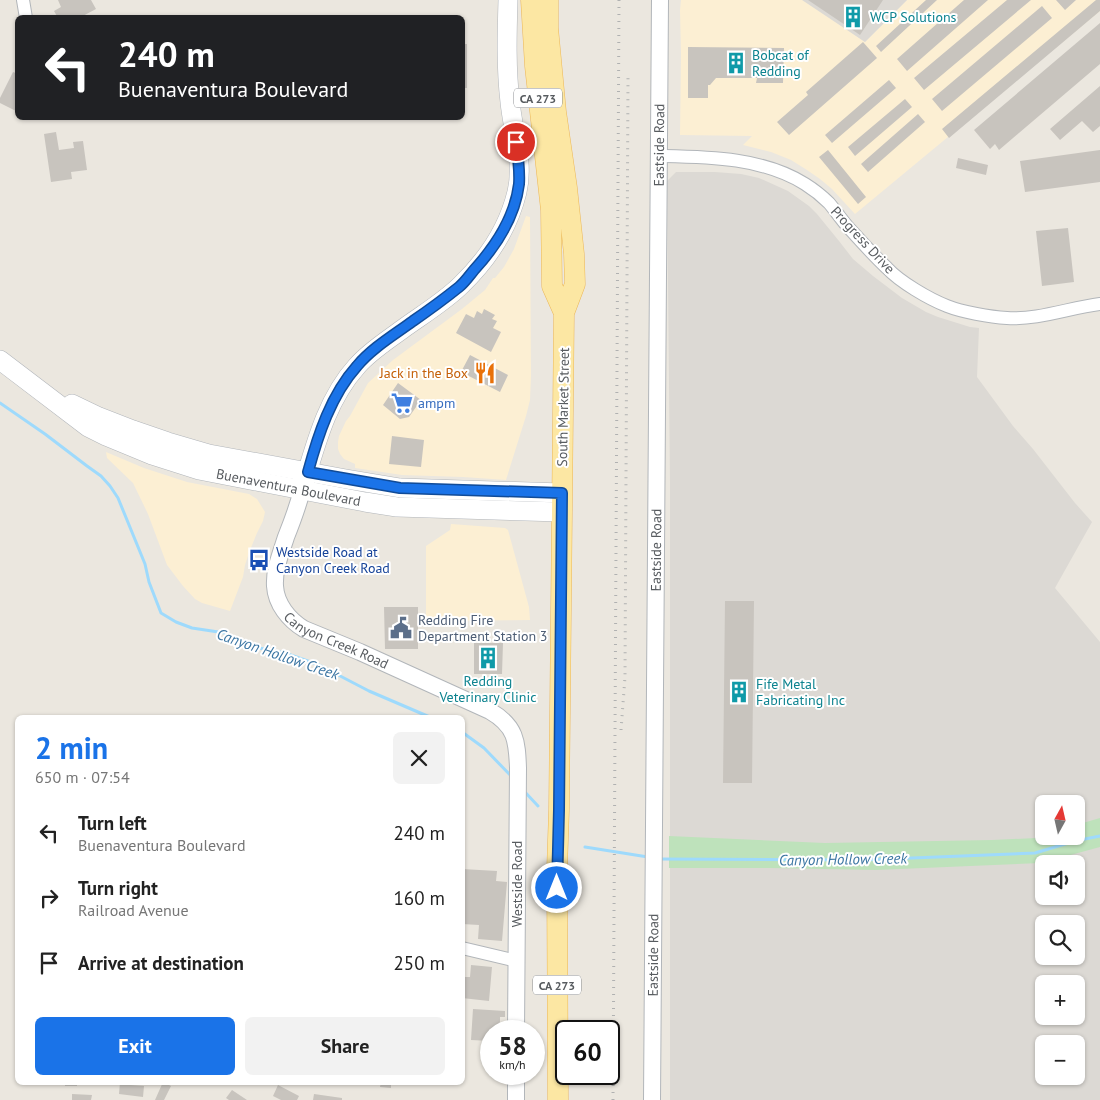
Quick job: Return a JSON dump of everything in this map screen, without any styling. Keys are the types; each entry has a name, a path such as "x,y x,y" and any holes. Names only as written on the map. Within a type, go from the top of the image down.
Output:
{"main road":[{"path":"305,481 315,447 333,402 350,374 364,358 460,286 486,257 506,225 517,193 519,167 510,94 508,0"},
{"name":"South Market Street","path":"532,0 535,66 551,210 552,286 564,313"},
{"name":"South Market Street","path":"548,0 548,28 555,104 567,188 575,284 564,313 557,869 558,1100"},
{"name":"Buenaventura Boulevard","path":"0,360 37,387 98,416 133,430 168,442 305,481 365,502 398,506 562,502"}],"street":[{"path":"23,0 26,15"},
{"name":"Eastside Road","path":"652,1100 660,0"},
{"name":"Progress Drive","path":"658,156 709,157 757,164 784,173 806,184 828,202 843,222 887,268 914,289 946,306 1006,318 1023,318 1100,304"},
{"name":"Canyon Creek Road","path":"305,481 279,558 275,582 276,595 289,617 304,629 360,652 490,711 504,720 514,737"},
{"name":"Westside Road","path":"514,737 517,748 518,768 516,1020"},
{"path":"465,949 517,960"},
{"path":"516,1085 516,1100"}],"shaded area":[{"path":"681,0 804,0 865,42 907,0 1100,0 1100,11 855,214 832,189 791,160 771,152 743,145 752,136 680,135"},
{"path":"802,0 907,0 865,42"},
{"path":"676,172 741,174 759,178 788,191 817,214 853,259 902,298 938,317 979,328 977,377 1013,426 1092,522 1055,588 1100,642 1100,1100 670,1100 670,482 667,181"},
{"path":"526,216 530,217 530,400 506,480 402,475 355,468 355,464 344,459 340,454 338,442 346,421 368,383 393,360 485,290 504,267 514,249"},
{"path":"106,452 144,468 187,482 249,494 257,499 265,512 263,521 250,550 243,577 230,611 202,603 195,599 183,586 167,565 148,514 133,483 107,458"},
{"path":"451,524 505,528 508,530 529,607 530,620 426,621 426,546 450,530"}],"green space":[{"path":"1100,818 1100,847 1070,855 1035,855 1035,863 876,870 669,868 669,836 825,843 1035,838 1035,845 1085,845 1085,822"}],"building":[{"path":"58,0 91,0 96,9 85,15 56,15 54,11 61,7"},
{"name":"WCP Solutions","path":"808,0 883,0 860,35"},
{"path":"926,0 937,0 881,52 876,46"},
{"path":"964,0 988,0 907,71 897,59"},
{"path":"1007,0 1031,0 924,90 914,78"},
{"path":"1056,0 1076,0 1065,10"},
{"path":"1096,0 1100,0 1100,11 949,138 942,129"},
{"path":"1042,6 1052,18 942,111 932,99"},
{"path":"1100,23 1100,64 999,150 995,144 990,149 974,130"},
{"path":"863,42 877,58 789,135 777,122 808,95 806,92"},
{"path":"465,44 467,44 467,88 465,88"},
{"name":"Bobcat of Redding","path":"688,47 784,48 783,83 756,83 757,78 716,78 708,85 708,98 688,98"},
{"path":"13,72 15,73 15,110 0,103 0,98"},
{"path":"889,80 896,88 832,143 825,135"},
{"path":"1100,86 1100,126 1093,132 1082,121 1060,140 1050,129"},
{"path":"905,99 912,107 855,156 848,147"},
{"path":"918,114 925,122 868,172 861,164"},
{"path":"56,132 59,150 74,148 73,142 83,141 87,170 71,172 72,179 51,182 44,134"},
{"path":"828,150 866,197 858,204 819,157"},
{"path":"1100,150 1100,182 1025,192 1020,161"},
{"path":"958,158 988,165 986,175 956,168"},
{"path":"1068,228 1074,282 1042,286 1036,231"},
{"path":"484,309 495,315 492,319 497,321 493,328 501,332 491,352 456,333 466,314 474,318 477,311 482,314"},
{"name":"Jack in the Box","path":"470,355 508,375 500,392 461,372"},
{"name":"ampm","path":"398,383 421,400 409,417 400,419 383,405"},
{"name":"ampm","path":"392,436 424,440 421,467 389,464"},
{"name":"Fife Metal Fabricating Inc","path":"725,601 754,601 752,783 723,783"},
{"name":"Redding Fire Department Station 3","path":"384,607 418,607 418,649 385,649"},
{"name":"Redding Veterinary Clinic","path":"474,643 503,643 502,674 474,674"},
{"path":"465,869 497,871 496,881 507,882 502,941 478,939 479,925 465,924"},
{"path":"471,965 492,967 489,1001 465,998 465,977 470,977"},
{"path":"473,1009 505,1011 505,1017 500,1017 500,1020 480,1020 480,1040 471,1040"},
{"path":"120,1085 144,1086 143,1097 119,1094"},
{"path":"162,1085 171,1086 164,1100 155,1100"},
{"path":"278,1085 299,1096 297,1100 281,1100 273,1096"},
{"path":"380,1085 391,1085 391,1088 380,1087"},
{"path":"232,1090 247,1100 229,1100 226,1098"},
{"path":"72,1094 92,1095 91,1100 72,1100"},
{"path":"314,1094 342,1098 342,1100 313,1100"}],"waterway":[{"path":"0,403 101,476 110,486 118,498 145,564 149,582 161,613 176,622 192,628 225,633 259,648 285,653 319,665 369,691 425,715"},
{"name":"Canyon Hollow Creek","path":"465,734 484,748 512,777"},
{"name":"Canyon Hollow Creek","path":"524,791 538,806"},
{"name":"Canyon Hollow Creek","path":"659,859 862,860 1035,853 1100,836"},
{"name":"Canyon Hollow Creek","path":"585,847 648,857"}],"railway":[{"path":"613,1100 619,0"},
{"path":"621,730 625,677 628,78"}],"place":[{"name":"WCP Solutions","path":"853,17"},
{"name":"Bobcat of Redding","path":"736,63"},
{"name":"Jack in the Box","path":"485,373"},
{"name":"ampm","path":"402,403"},
{"name":"Westside Road at Canyon Creek Road","path":"259,560"},
{"name":"Redding Fire Department Station 3","path":"401,628"},
{"name":"Redding Veterinary Clinic","path":"488,658"},
{"name":"Fife Metal Fabricating Inc","path":"739,692"}],"route":[{"path":"516,142 519,167 517,193 506,225 497,242 460,286 364,358 357,366 344,382 333,402 315,447 308,472 400,488 562,493 557,888"}]}
